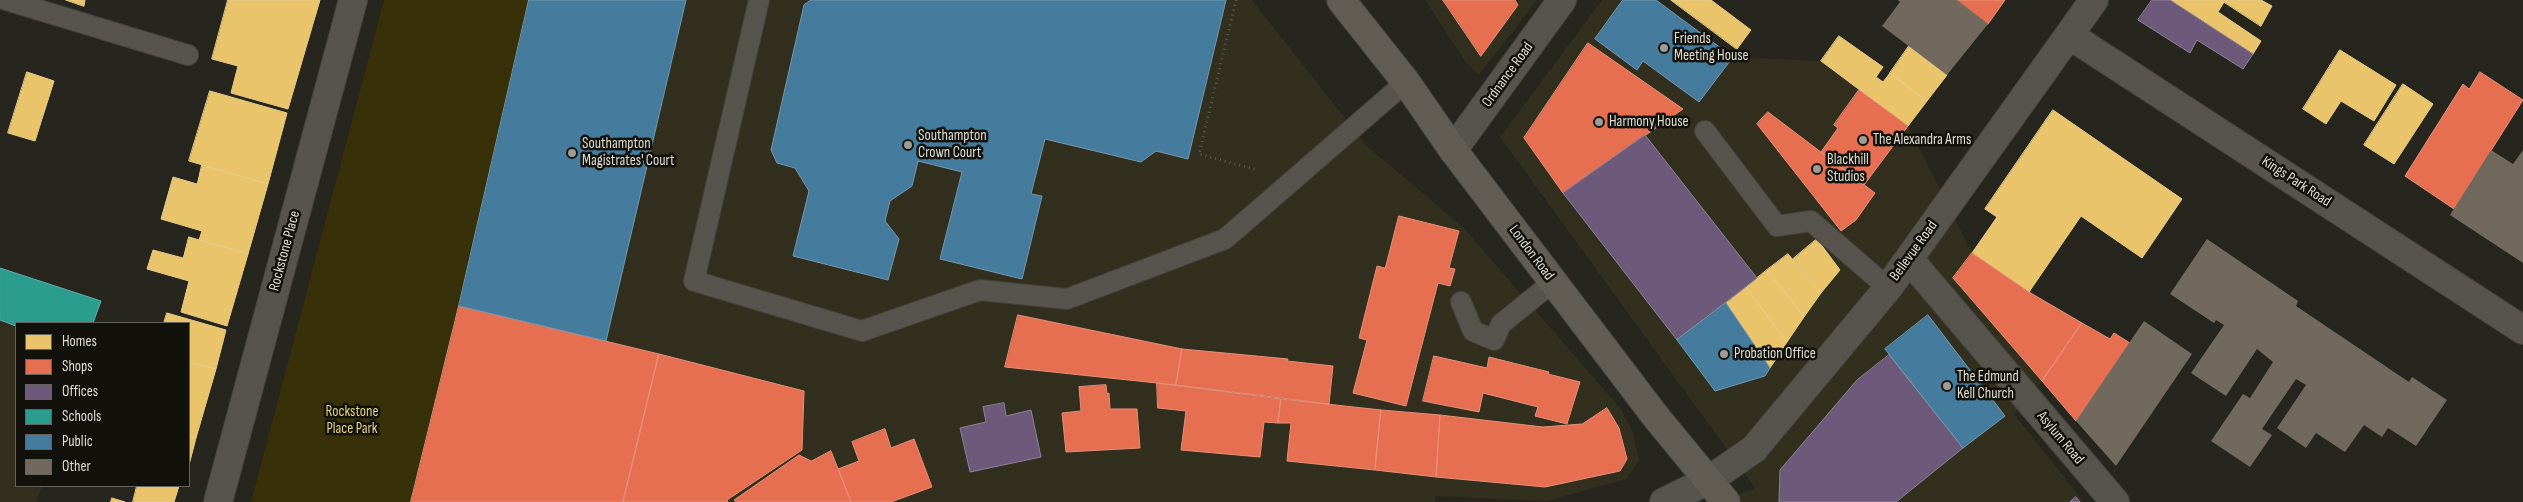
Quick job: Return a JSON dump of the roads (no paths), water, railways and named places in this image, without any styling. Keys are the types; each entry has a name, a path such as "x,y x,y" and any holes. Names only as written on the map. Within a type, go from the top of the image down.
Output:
{"street":[{"name":"Rockstone Place","path":"218,502 353,0"},
{"name":"London Road","path":"1341,0 1406,82 1453,150 1656,417 1726,502"},
{"name":"Ordnance Road","path":"1453,150 1562,0"},
{"name":"Bellevue Road","path":"1664,502 1709,480 1754,449 1888,288 2094,0"},
{"name":"Kings Park Road","path":"2069,34 2523,330"},
{"name":"Asylum Road","path":"1909,259 2115,502"}],"lane":[{"path":"6,0 188,55"},
{"path":"759,0 694,281 862,331 980,290 1067,299 1225,239 1406,82"},
{"path":"1706,131 1777,226 1810,220 1888,288"},
{"path":"1461,302 1473,331 1494,340 1501,324 1553,282"}],"place":[{"name":"Friends Meeting House","path":"1664,48"},
{"name":"Harmony House","path":"1599,122"},
{"name":"The Alexandra Arms","path":"1863,140"},
{"name":"Southampton Crown Court","path":"908,145"},
{"name":"Southampton Magistrates' Court","path":"572,153"},
{"name":"Blackhill Studios","path":"1817,169"},
{"name":"Probation Office","path":"1724,354"},
{"name":"The Edmund Kell Church","path":"1947,386"}],"park label":[{"name":"Rockstone Place Park","path":"352,420"}]}
